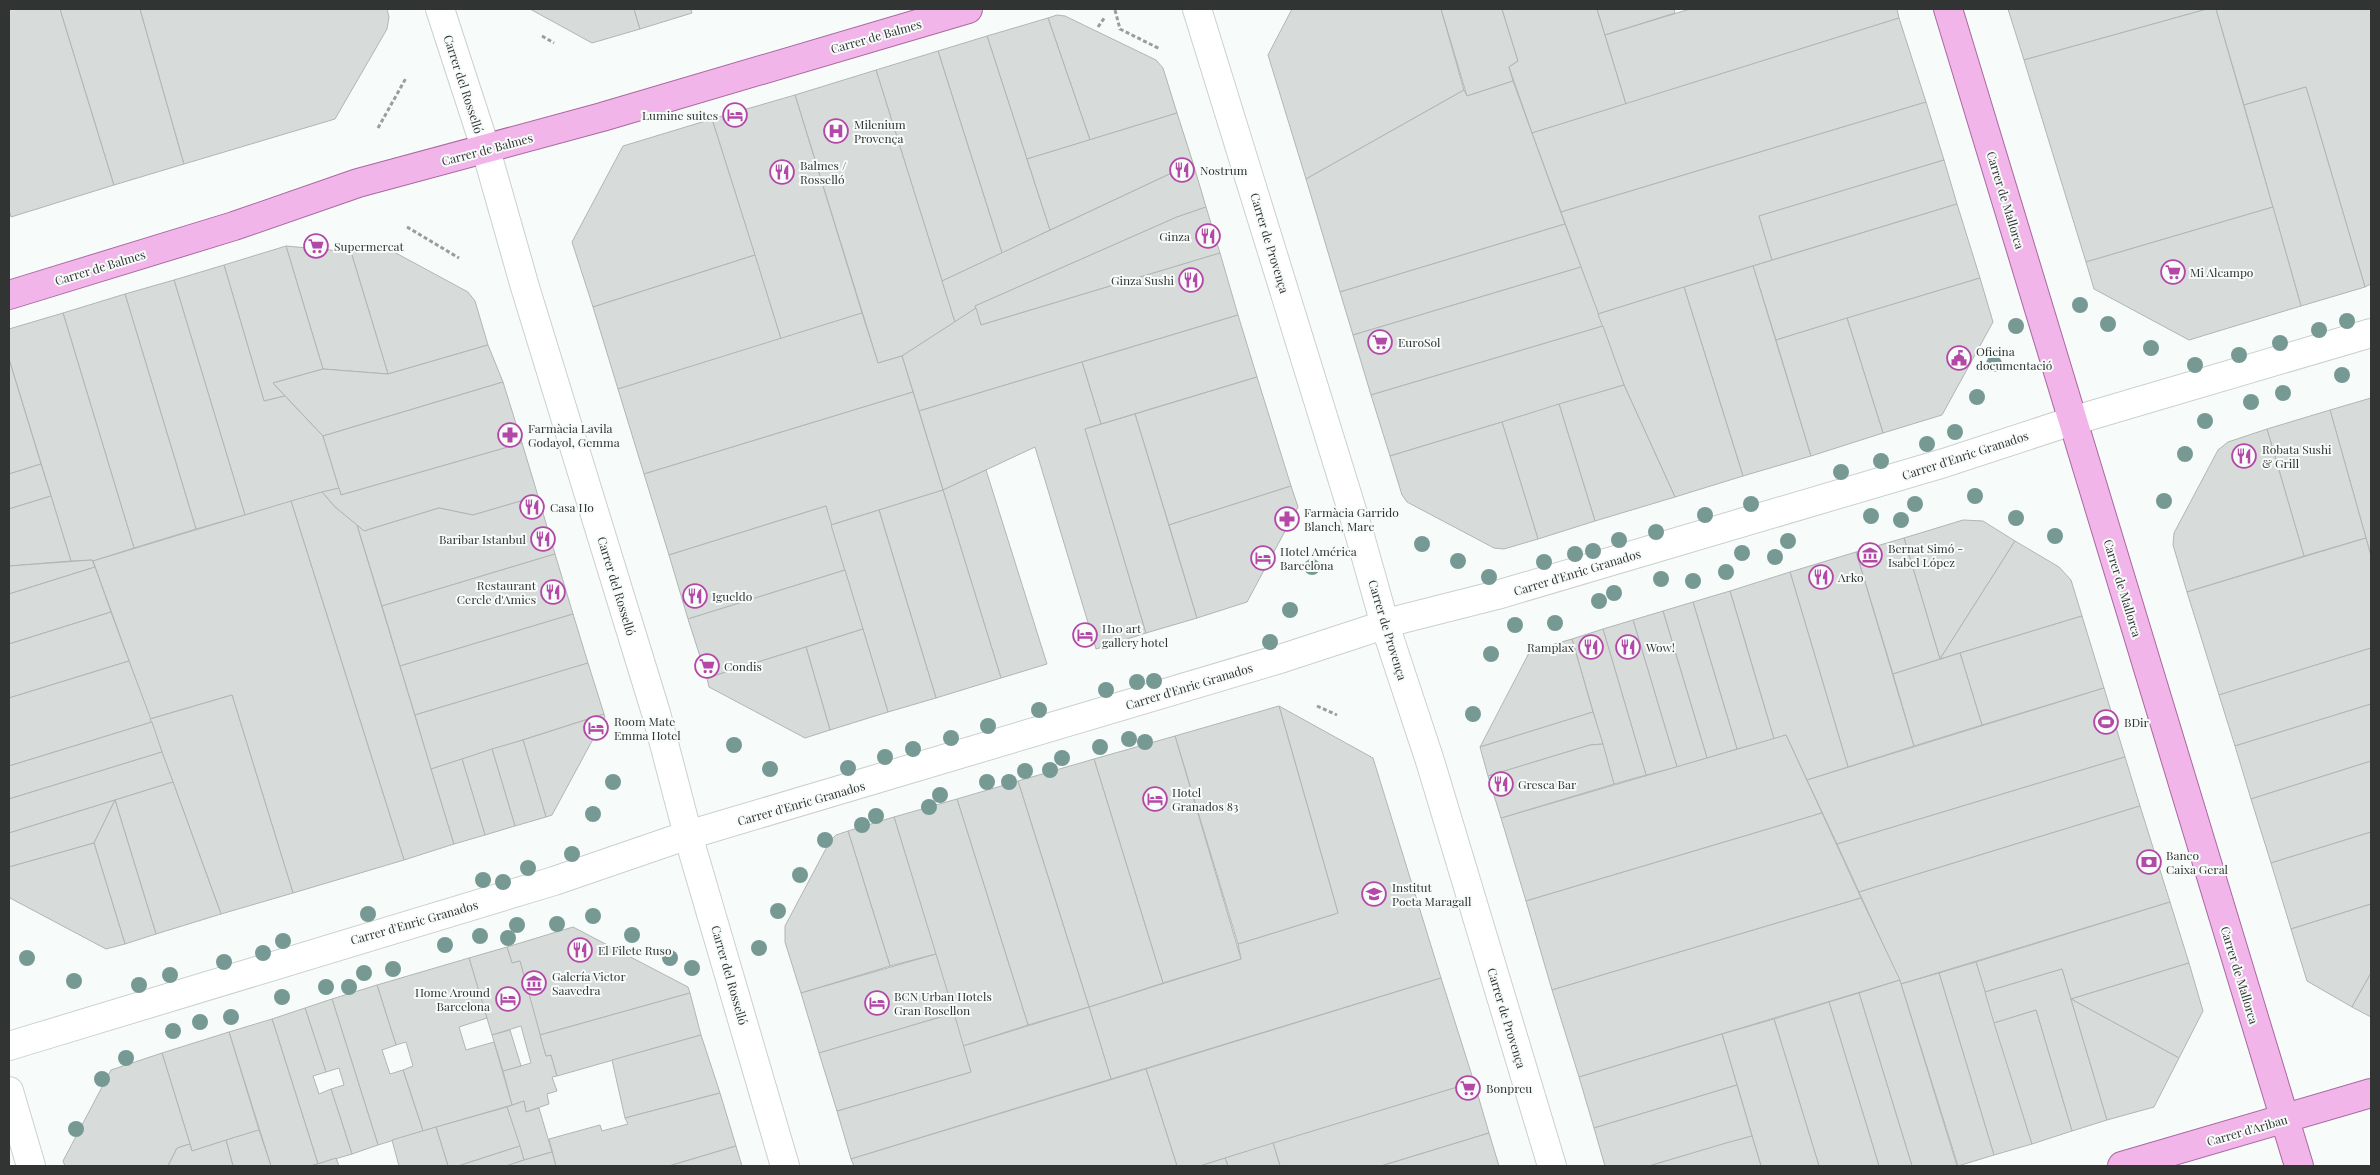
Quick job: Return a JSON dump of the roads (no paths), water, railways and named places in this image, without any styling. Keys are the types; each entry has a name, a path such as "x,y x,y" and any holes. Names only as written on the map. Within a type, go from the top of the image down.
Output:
{"main road":[{"name":"Carrer de Balmes","path":"9,296 234,226 358,183 486,150 968,9"},
{"name":"Carrer de Mallorca","path":"1948,9 2299,1166"},
{"name":"Carrer d'Aribau","path":"2122,1166 2371,1093"}],"street":[{"name":"Carrer del Rosselló","path":"440,9 486,150 525,287 656,713 688,836 784,1166"},
{"name":"Carrer de Provença","path":"1197,9 1353,513 1385,625 1430,761 1552,1166"},
{"name":"Carrer d'Enric Granados","path":"9,1046 554,881 688,836 1385,625 1497,596 1944,463 2072,421 2371,332"},
{"path":"9,1091 31,1166"}],"place":[{"name":"Lumine suites","path":"735,115"},
{"name":"Milenium Provença","path":"836,131"},
{"name":"Nostrum","path":"1182,170"},
{"name":"Balmes / Rosselló","path":"782,172"},
{"name":"Ginza","path":"1208,236"},
{"name":"Supermercat","path":"316,246"},
{"name":"Mi Alcampo","path":"2173,272"},
{"name":"Ginza Sushi","path":"1191,280"},
{"name":"EuroSol","path":"1380,342"},
{"name":"Oficina documentació","path":"1959,358"},
{"name":"Farmàcia Lavila Godayol, Gemma","path":"510,435"},
{"name":"Robata Sushi & Grill","path":"2244,456"},
{"name":"Casa Ho","path":"532,507"},
{"name":"Farmàcia Garrido Blanch, Marc","path":"1287,519"},
{"name":"Baribar Istanbul","path":"543,539"},
{"name":"Bernat Simó - Isabel López","path":"1870,555"},
{"name":"Hotel América Barcelona","path":"1263,558"},
{"name":"Arko","path":"1821,577"},
{"name":"Restaurant Cercle d'Amics","path":"553,592"},
{"name":"Igueldo","path":"695,596"},
{"name":"H10 art gallery hotel","path":"1085,635"},
{"name":"Ramplax","path":"1591,647"},
{"name":"Wow!","path":"1628,647"},
{"name":"Condis","path":"707,666"},
{"name":"BDir","path":"2106,722"},
{"name":"Room Mate Emma Hotel","path":"596,728"},
{"name":"Gresca Bar","path":"1501,784"},
{"name":"Hotel Granados 83","path":"1155,799"},
{"name":"Banco Caixa Geral","path":"2149,862"},
{"name":"Institut Poeta Maragall","path":"1374,894"},
{"name":"El Filete Ruso","path":"580,950"},
{"name":"Galería Victor Saavedra","path":"534,983"},
{"name":"Home Around Barcelona","path":"508,999"},
{"name":"BCN Urban Hotels Gran Rosellon","path":"877,1003"},
{"name":"Bonpreu","path":"1468,1088"}]}
